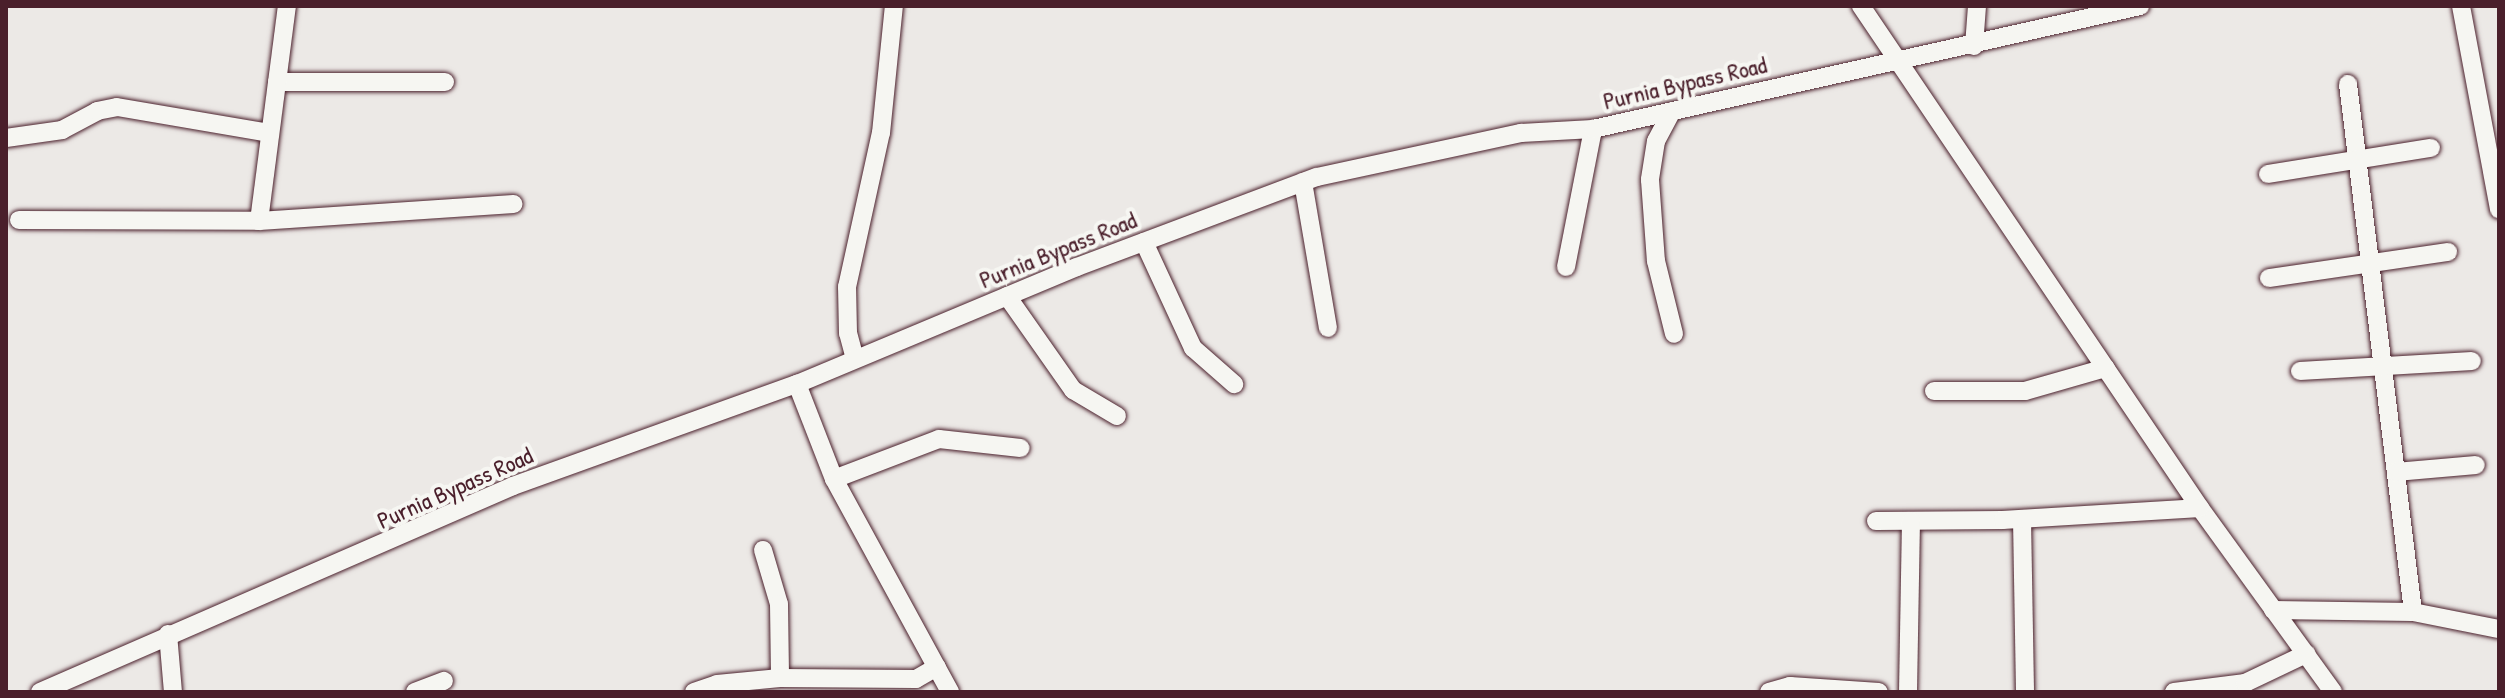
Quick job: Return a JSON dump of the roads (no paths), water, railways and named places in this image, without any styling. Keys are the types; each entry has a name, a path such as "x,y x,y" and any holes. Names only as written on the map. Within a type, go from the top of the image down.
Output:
{"street":[{"path":"259,221 287,6"},
{"path":"855,359 848,333 847,287 881,133 894,6"},
{"path":"1861,6 2200,508 2333,692"},
{"path":"1974,46 1977,6"},
{"name":"Purnia Bypass Road","path":"40,692 168,634 339,566 513,486 797,384 1007,296 1303,182 1521,133 1593,129 1899,58 1974,46 2140,6"},
{"path":"2461,6 2499,209"},
{"path":"277,82 445,82"},
{"path":"2348,84 2413,612"},
{"path":"6,138 54,132 117,107 269,133"},
{"path":"1672,111 1656,141 1650,180 1656,261 1674,334"},
{"path":"1566,267 1593,129"},
{"path":"2268,174 2431,148"},
{"path":"1303,182 1328,328"},
{"path":"19,220 259,221 513,204"},
{"path":"1144,242 1193,348 1234,384"},
{"path":"2269,278 2448,252"},
{"path":"1007,296 1073,390 1117,416"},
{"path":"2300,371 2472,361"},
{"path":"1934,391 2025,391 2106,368"},
{"path":"797,384 834,479 950,692"},
{"path":"834,479 939,439 1021,448"},
{"path":"2396,472 2476,465"},
{"path":"1876,521 2022,519 2200,508"},
{"path":"2022,519 2025,692"},
{"path":"1908,692 1911,521"},
{"path":"763,550 779,604 780,678"},
{"path":"2273,610 2413,612 2499,629"},
{"path":"168,634 173,692"},
{"path":"2174,692 2245,688 2306,654"},
{"path":"694,692 717,684 780,678 916,679 937,667"},
{"path":"415,692 444,681"},
{"path":"1769,692 1790,686 1879,692"}]}
